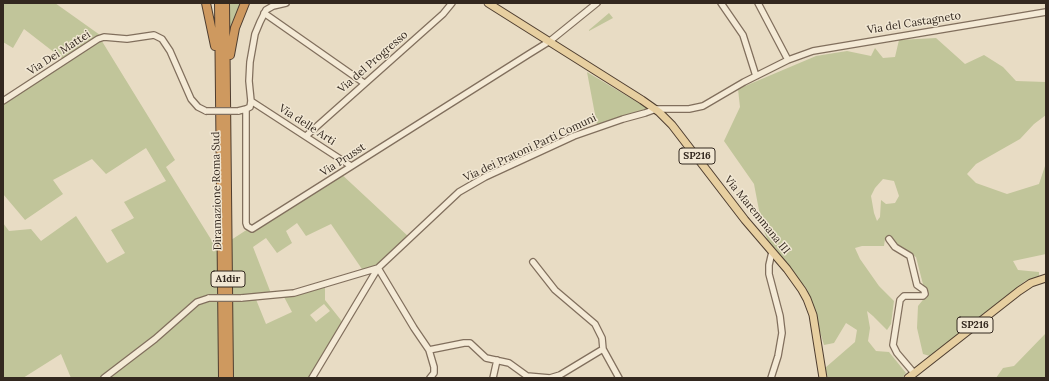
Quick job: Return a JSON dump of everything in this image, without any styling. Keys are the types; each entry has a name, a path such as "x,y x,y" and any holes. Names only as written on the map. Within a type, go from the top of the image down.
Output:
{"highway":[{"path":"206,3 213,30 217,59 223,70"},
{"name":"Diramazione Roma Sud","path":"219,3 223,70 230,378"},
{"name":"Diramazione Roma Sud","path":"223,378 223,70 225,3"},
{"path":"223,70 235,28 246,3"}],"main road":[{"name":"Via Maremmana III","path":"488,3 656,109 677,131 745,220 798,283 809,304 814,323 823,378"},
{"name":"SP216","path":"911,376 1018,291 1031,283 1046,278"}],"street":[{"path":"246,110 250,107 251,101 249,81 250,62 255,34 266,10 273,6 286,3"},
{"name":"Via del Progresso","path":"306,136 443,14 452,3"},
{"name":"Via Prusst","path":"246,110 246,223 250,228 254,229 550,41 597,3"},
{"path":"721,3 743,35 756,76"},
{"path":"758,3 788,60"},
{"name":"Via del Castagneto","path":"656,109 689,109 703,106 744,82 788,60 813,51 1046,12"},
{"path":"264,13 364,83"},
{"name":"Via Dei Mattei","path":"3,101 98,39 104,37 127,39 154,35 162,39 170,51 191,99 198,107 206,111 246,110"},
{"name":"Via delle Arti","path":"251,101 351,166"},
{"name":"Via dei Pratoni Parti Comuni","path":"312,378 378,268 457,194 474,182 578,134 623,118 646,113 656,109"},
{"path":"889,239 895,247 910,256 917,285 924,290 925,294 923,296 904,296 900,300 893,345 896,353 911,376"},
{"path":"771,378 778,356 782,333 781,319 769,274 769,263 772,252"},
{"path":"533,262 554,290 595,324 602,338 603,349 618,378"},
{"path":"104,378 155,339 197,302 209,298 242,298 294,293 378,268 429,350 434,367 434,371 430,378"},
{"path":"429,350 468,343 472,344 486,358 509,363 527,376 552,378 560,375 603,349"},
{"path":"493,378 497,360"}],"green space":[{"path":"3,3 55,3 100,35 100,38 175,160 166,167 217,249 338,171 410,238 378,268 364,272 331,224 306,236 297,223 286,231 292,243 277,253 266,238 253,247 272,296 255,297 266,324 292,312 283,295 325,284 325,300 344,324 312,378 71,378 61,354 23,378 3,378 3,223 9,231 31,229 41,241 76,216 107,263 125,253 111,230 134,218 124,202 166,181 146,148 106,174 92,159 53,180 63,194 25,220 3,194 3,101 64,60 24,29 13,48 3,42","holes":["324,304 330,311 316,322 310,315"]},
{"path":"229,3 241,3 230,30 229,29"},
{"path":"609,13 613,18 589,31 589,30"},
{"path":"936,38 965,64 984,55 1003,67 1016,81 1046,82 1046,115 1034,124 1020,139 976,164 967,174 976,183 1007,194 1039,184 1046,163 1046,254 1013,261 1018,270 1039,272 1039,277 1025,281 930,356 923,354 917,328 918,306 926,296 916,257 885,239 884,246 862,246 855,248 860,259 879,286 894,301 891,324 887,330 867,311 870,328 868,341 876,351 889,352 906,373 902,378 828,378 825,368 855,342 857,330 846,323 834,343 824,345 807,289 768,241 762,226 754,184 724,141 740,107 738,89 816,56 847,51 871,56 875,48 883,58 895,57 899,40","holes":["883,179 894,181 899,196 895,203 886,204 881,200 880,217 877,221 871,196 875,188"]},
{"path":"587,72 647,108 646,111 597,125"},
{"path":"1046,333 1046,378 996,378 1003,368 1014,366"}]}
